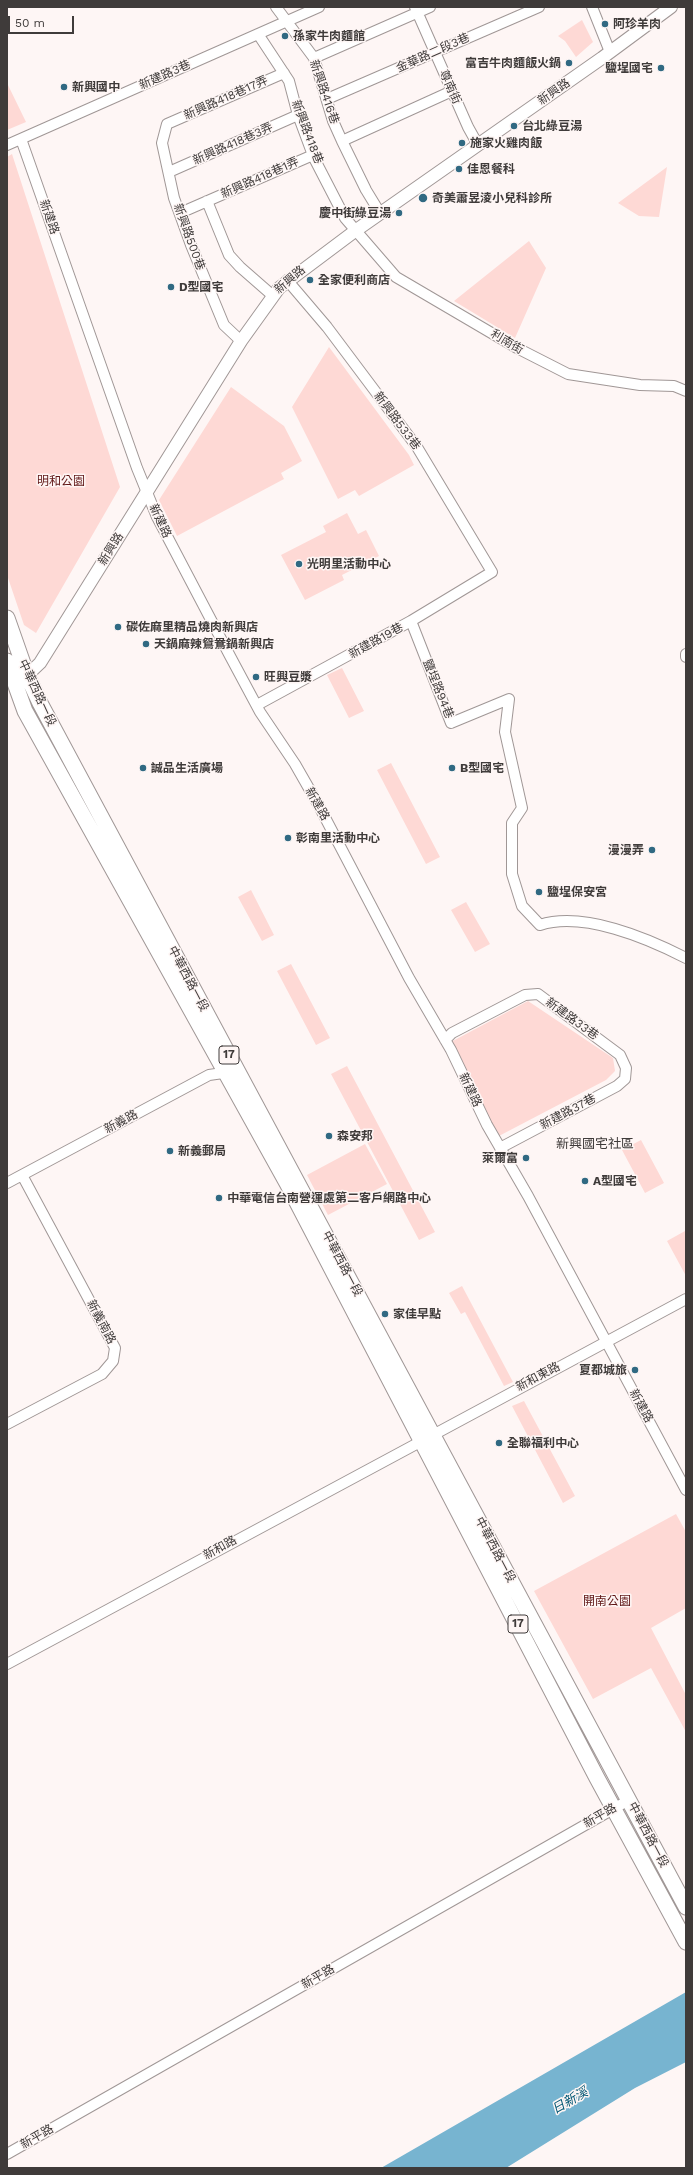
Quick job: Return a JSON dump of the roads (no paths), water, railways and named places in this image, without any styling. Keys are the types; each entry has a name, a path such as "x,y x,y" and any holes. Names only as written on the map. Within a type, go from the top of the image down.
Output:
{"main road":[{"name":"中華西路一段","path":"7,618 27,675 40,703 231,1072 427,1437 629,1800 686,1907"},
{"name":"中華西路一段","path":"7,661 11,689 231,1072"},
{"name":"中華西路一段","path":"427,1437 614,1808 686,1942"}],"street":[{"name":"新興路416巷","path":"276,7 314,58 342,141 366,190 380,214"},
{"name":"新建路3巷","path":"7,145 319,7"},
{"path":"314,58 416,10 430,7"},
{"name":"金華路二段3巷","path":"327,99 539,7"},
{"path":"592,7 610,52"},
{"name":"新興路","path":"11,689 40,663 241,341 272,295 288,280 355,231 610,52 671,7"},
{"name":"尊南街","path":"416,10 478,145"},
{"name":"新興路418巷","path":"258,34 289,81 298,115 313,155 345,218 355,231"},
{"name":"新興路418巷17弄","path":"167,124 284,73"},
{"name":"新興路416巷","path":"342,141 452,91"},
{"name":"新興路418巷3弄","path":"169,172 298,115"},
{"name":"新興路500巷","path":"167,124 162,143 180,213 224,325 241,341"},
{"name":"新建路","path":"21,139 147,493 157,517 256,705 295,764 319,806 409,978 445,1040 500,1148 517,1175 686,1490"},
{"name":"新興路418巷1弄","path":"180,213 313,155"},
{"name":"新興路418巷1弄","path":"207,201 229,255 240,267 272,295"},
{"name":"利南街","path":"355,231 396,277 516,348 568,374 640,385 674,386 686,391"},
{"name":"新興路533巷","path":"288,280 327,327 417,447 492,572"},
{"name":"新建路19巷","path":"256,705 411,622 492,572"},
{"name":"鹽埕路94巷","path":"411,622 451,723 508,699 505,732 522,808 512,822 512,874 522,906 540,925 551,921 612,927 649,939 686,958"},
{"name":"新建路33巷","path":"445,1040 452,1033 525,995 538,994 620,1055 626,1068"},
{"name":"新建路37巷","path":"500,1148 617,1086 625,1079 626,1068"},
{"name":"新義路","path":"7,1183 208,1075 231,1072"},
{"name":"新義南路","path":"7,1424 102,1374 113,1361 115,1348 22,1175"},
{"name":"新和東路","path":"427,1437 686,1299"},
{"name":"新和路","path":"7,1664 427,1437"},
{"name":"新平路","path":"7,2154 629,1800"}],"water":[{"name":"日新溪","path":"686,1992 686,2062 635,2088 506,2168 381,2168"}],"place":[{"name":"阿珍羊肉","path":"605,24"},
{"name":"孫家牛肉麵館","path":"285,36"},
{"name":"富吉牛肉麵飯火鍋","path":"569,63"},
{"name":"鹽埕國宅","path":"661,68"},
{"name":"新興國中","path":"64,87"},
{"name":"台北綠豆湯","path":"514,126"},
{"name":"施家火雞肉飯","path":"462,143"},
{"name":"佳恩餐科","path":"459,169"},
{"name":"奇美蕭昱淩小兒科診所","path":"423,198"},
{"name":"慶中街綠豆湯","path":"399,213"},
{"name":"全家便利商店","path":"310,280"},
{"name":"D型國宅","path":"171,287"},
{"name":"光明里活動中心","path":"299,564"},
{"name":"碳佐麻里精品燒肉新興店","path":"118,627"},
{"name":"天鍋麻辣鴛鴦鍋新興店","path":"146,644"},
{"name":"旺興豆漿","path":"256,677"},
{"name":"誠品生活廣場","path":"143,768"},
{"name":"B型國宅","path":"452,768"},
{"name":"彰南里活動中心","path":"288,838"},
{"name":"漫漫弄","path":"652,850"},
{"name":"鹽埕保安宮","path":"539,892"},
{"name":"森安邦","path":"329,1136"},
{"name":"新義郵局","path":"170,1151"},
{"name":"萊爾富","path":"526,1158"},
{"name":"A型國宅","path":"585,1181"},
{"name":"中華電信台南營運處第二客戶網路中心","path":"219,1198"},
{"name":"家佳早點","path":"385,1314"},
{"name":"夏都城旅","path":"635,1370"},
{"name":"全聯福利中心","path":"499,1443"}],"district":[{"name":"新興國宅社區","path":"595,1144"}],"park label":[{"name":"明和公園","path":"61,481"},
{"name":"開南公園","path":"607,1601"}]}
